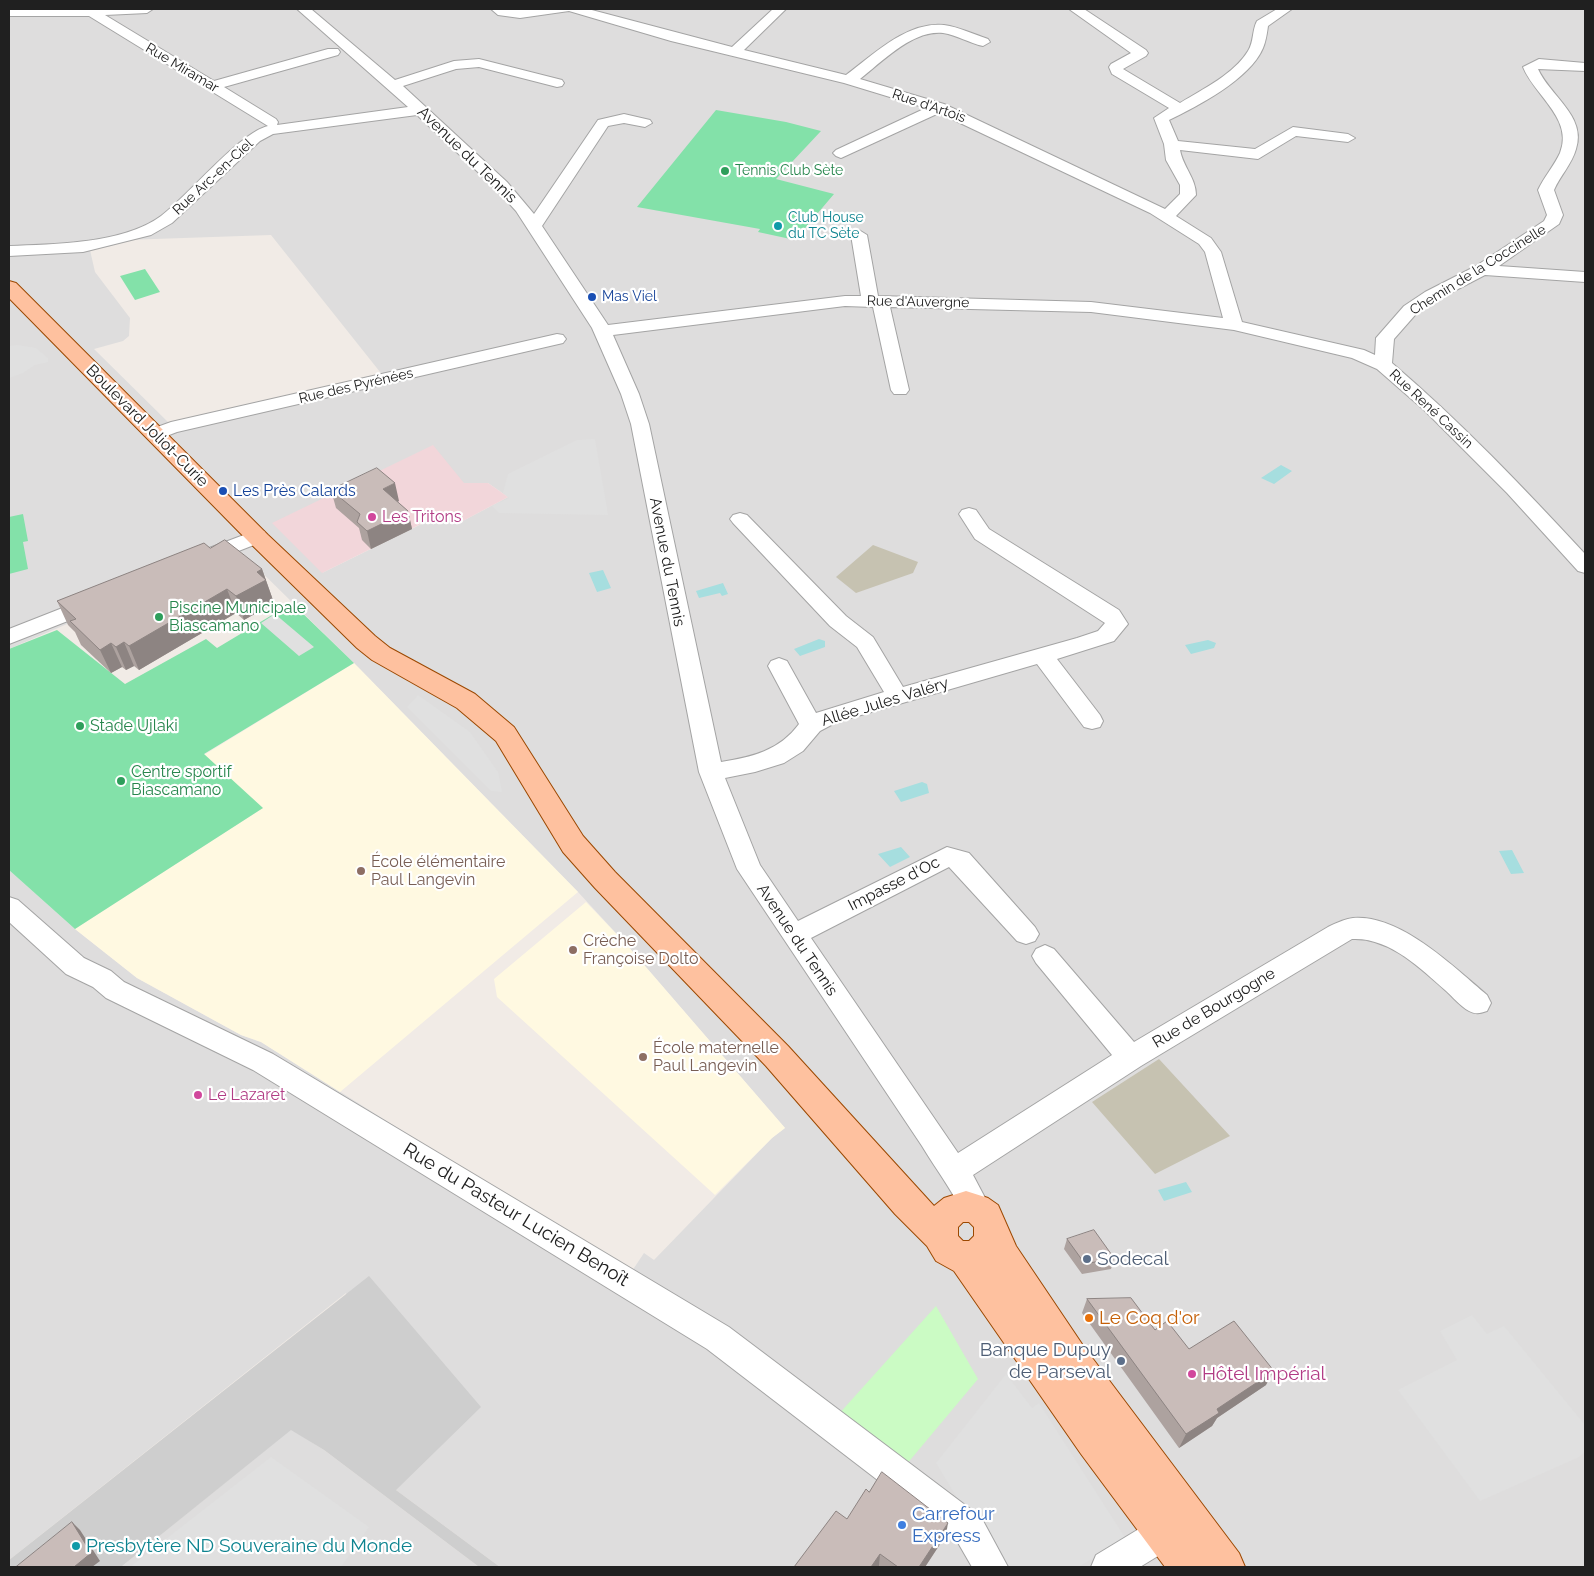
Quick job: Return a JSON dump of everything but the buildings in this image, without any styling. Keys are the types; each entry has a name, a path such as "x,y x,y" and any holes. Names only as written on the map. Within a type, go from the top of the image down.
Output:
{"main road":[{"name":"Boulevard Joliot-Curie","path":"9,287 257,536 381,654 466,701 505,734 573,844 606,880 777,1056 907,1203 963,1227"},
{"path":"963,1227 1094,1441 1171,1519 1225,1567"},
{"path":"1171,1519 1189,1567"}],"street":[{"path":"9,12 94,12 147,9"},
{"name":"Avenue du Tennis","path":"303,9 393,85 501,185 522,208 602,331 627,386 640,424 711,772 749,869 932,1137 953,1172 963,1227"},
{"path":"497,9 509,14 523,14 564,9"},
{"name":"Rue d'Artois","path":"574,9 676,38 736,51 849,80 939,107 1167,216 1205,241 1213,252 1234,325"},
{"path":"736,51 780,9"},
{"path":"1076,9 1141,52 1116,67 1117,71 1181,109"},
{"path":"1167,216 1188,196 1188,186 1174,160 1172,144 1161,118 1181,109 1229,78 1255,50 1264,16 1276,16 1286,9"},
{"name":"Rue Miramar","path":"94,12 95,15 271,122"},
{"path":"849,80 903,41 928,30 940,29 983,42"},
{"path":"212,86 333,52"},
{"path":"393,85 466,62 479,63 557,82"},
{"name":"Chemin de la Coccinelle","path":"1384,365 1385,338 1410,310 1431,296 1482,270 1551,224 1555,215 1546,190 1551,177 1568,153 1571,138 1567,122 1536,81 1530,67 1539,63 1585,67"},
{"path":"841,153 939,107"},
{"name":"Rue Arc-en-Ciel","path":"9,251 83,247 145,232 166,220 255,138 269,130 420,110"},
{"path":"534,226 603,123 614,118 626,117 645,123"},
{"path":"1172,144 1198,149 1258,154 1293,132 1348,138"},
{"path":"859,235 900,390"},
{"path":"1482,270 1585,277"},
{"name":"Rue d'Auvergne","path":"602,331 812,303 875,301 1090,307 1234,325"},
{"name":"Rue René Cassin","path":"1234,325 1358,354 1384,365 1438,413 1514,489 1585,566"},
{"name":"Rue des Pyrénées","path":"156,434 171,428 557,339"},
{"name":"Allée Jules Valéry","path":"711,772 755,765 771,758 793,746 804,737 811,725 829,716 1040,654 1085,643 1112,632 1117,624 1111,616 982,534 969,514"},
{"path":"740,519 838,621 865,642 898,697"},
{"path":"184,566 257,536"},
{"path":"9,637 110,596"},
{"path":"1055,671 1086,652 1085,643"},
{"path":"1040,654 1092,721"},
{"path":"779,666 811,725"},
{"name":"Impasse d'Oc","path":"794,935 947,857 960,860 1026,934"},
{"name":"Rue du Pasteur Lucien Benoît","path":"9,907 75,966 102,979 115,990 263,1062 718,1338 969,1529 991,1567"},
{"name":"Rue de Bourgogne","path":"953,1172 1131,1058 1336,934 1354,928 1372,930 1395,938 1412,949 1478,1003"},
{"path":"1045,956 1131,1058"},
{"path":"1108,1567 1171,1519 1207,1567"}],"shaded area":[{"path":"9,9 1585,9 1585,1567 500,1567 396,1490 346,1293 9,1560 9,870 75,929 137,978 241,1035 261,1042 630,1274 644,1253 654,1260 772,1138 785,1128 626,944 578,892 354,663 239,550 9,649","holes":["271,235 384,377 171,425 94,349 123,341 129,336 130,318 95,272 90,250 111,246 125,240","464,483 488,483 508,497 459,523 446,512 322,573"]},
{"path":"18,345 36,348 48,358 48,362 35,365 23,373 9,378 9,346"},
{"path":"595,439 608,515 499,513 492,506 509,498 503,493 508,474 577,440"},
{"path":"433,445 464,483 488,483 508,497 459,523 445,512 322,573 272,523"},
{"path":"873,545 918,562 913,573 856,593 836,577"},
{"path":"275,614 314,647 299,656 261,623"},
{"name":"École élémentaire Paul Langevin","path":"354,663 578,892 340,1092 261,1042 241,1035 137,978 75,929 263,808 204,755"},
{"path":"418,695 470,732 498,772 502,792 491,791 407,707"},
{"name":"École maternelle Paul Langevin","path":"586,902 626,944 785,1128 772,1138 715,1195 497,997 494,979"},
{"path":"1159,1059 1230,1136 1155,1174 1092,1102"},
{"path":"369,1276 481,1407 396,1490 500,1567 479,1567 324,1450 291,1430 121,1567 9,1567 9,1560"},
{"path":"1472,1315 1487,1334 1504,1326 1585,1425 1585,1452 1579,1457 1480,1501 1398,1390 1457,1360 1440,1331"},
{"path":"1006,1374 1032,1408 1039,1403 1126,1539 1078,1567 999,1567 936,1463"},
{"path":"291,1429 324,1450 479,1567 121,1567"},
{"path":"271,1457 369,1527 341,1567 130,1567"}],"green space":[{"name":"Tennis Club Sète","path":"716,110 786,122 821,131 776,179 834,194 795,240 758,232 760,229 637,207"},
{"path":"145,269 160,292 135,300 120,276"},
{"path":"23,514 28,541 23,542 28,569 9,574 9,517"},
{"name":"Centre sportif Biascamano","path":"292,603 354,663 204,754 263,808 75,929 9,870 9,649 57,630 125,684 206,639 217,648"},
{"path":"936,1306 978,1379 906,1465 837,1416"}],"water":[{"path":"1281,465 1292,471 1274,484 1261,478"},
{"path":"603,570 611,588 597,592 589,573"},
{"path":"723,583 728,594 722,596 720,593 699,598 696,591"},
{"path":"819,639 825,641 825,647 800,656 794,649"},
{"path":"1208,640 1216,643 1214,648 1191,654 1185,645"},
{"path":"922,782 927,784 929,793 901,802 894,791"},
{"path":"901,847 910,857 890,867 878,854"},
{"path":"1512,850 1524,873 1511,874 1499,851"},
{"path":"1186,1182 1192,1192 1164,1201 1158,1190"}],"place":[{"name":"Tennis Club Sète","path":"725,171"},
{"name":"Club House du TC Sète","path":"778,226"},
{"name":"Mas Viel","path":"592,297"},
{"name":"Les Près Calards","path":"223,491"},
{"name":"Les Tritons","path":"372,517"},
{"name":"Piscine Municipale Biascamano","path":"159,617"},
{"name":"Stade Ujlaki","path":"80,726"},
{"name":"Centre sportif Biascamano","path":"121,781"},
{"name":"École élémentaire Paul Langevin","path":"361,871"},
{"name":"Crèche Françoise Dolto","path":"573,950"},
{"name":"École maternelle Paul Langevin","path":"643,1057"},
{"name":"Le Lazaret","path":"198,1095"},
{"name":"Sodecal","path":"1087,1259"},
{"name":"Le Coq d'or","path":"1089,1318"},
{"name":"Banque Dupuy de Parseval","path":"1121,1361"},
{"name":"Hôtel Impérial","path":"1192,1374"},
{"name":"Carrefour Express","path":"902,1525"},
{"name":"Presbytère ND Souveraine du Monde","path":"76,1546"}]}
